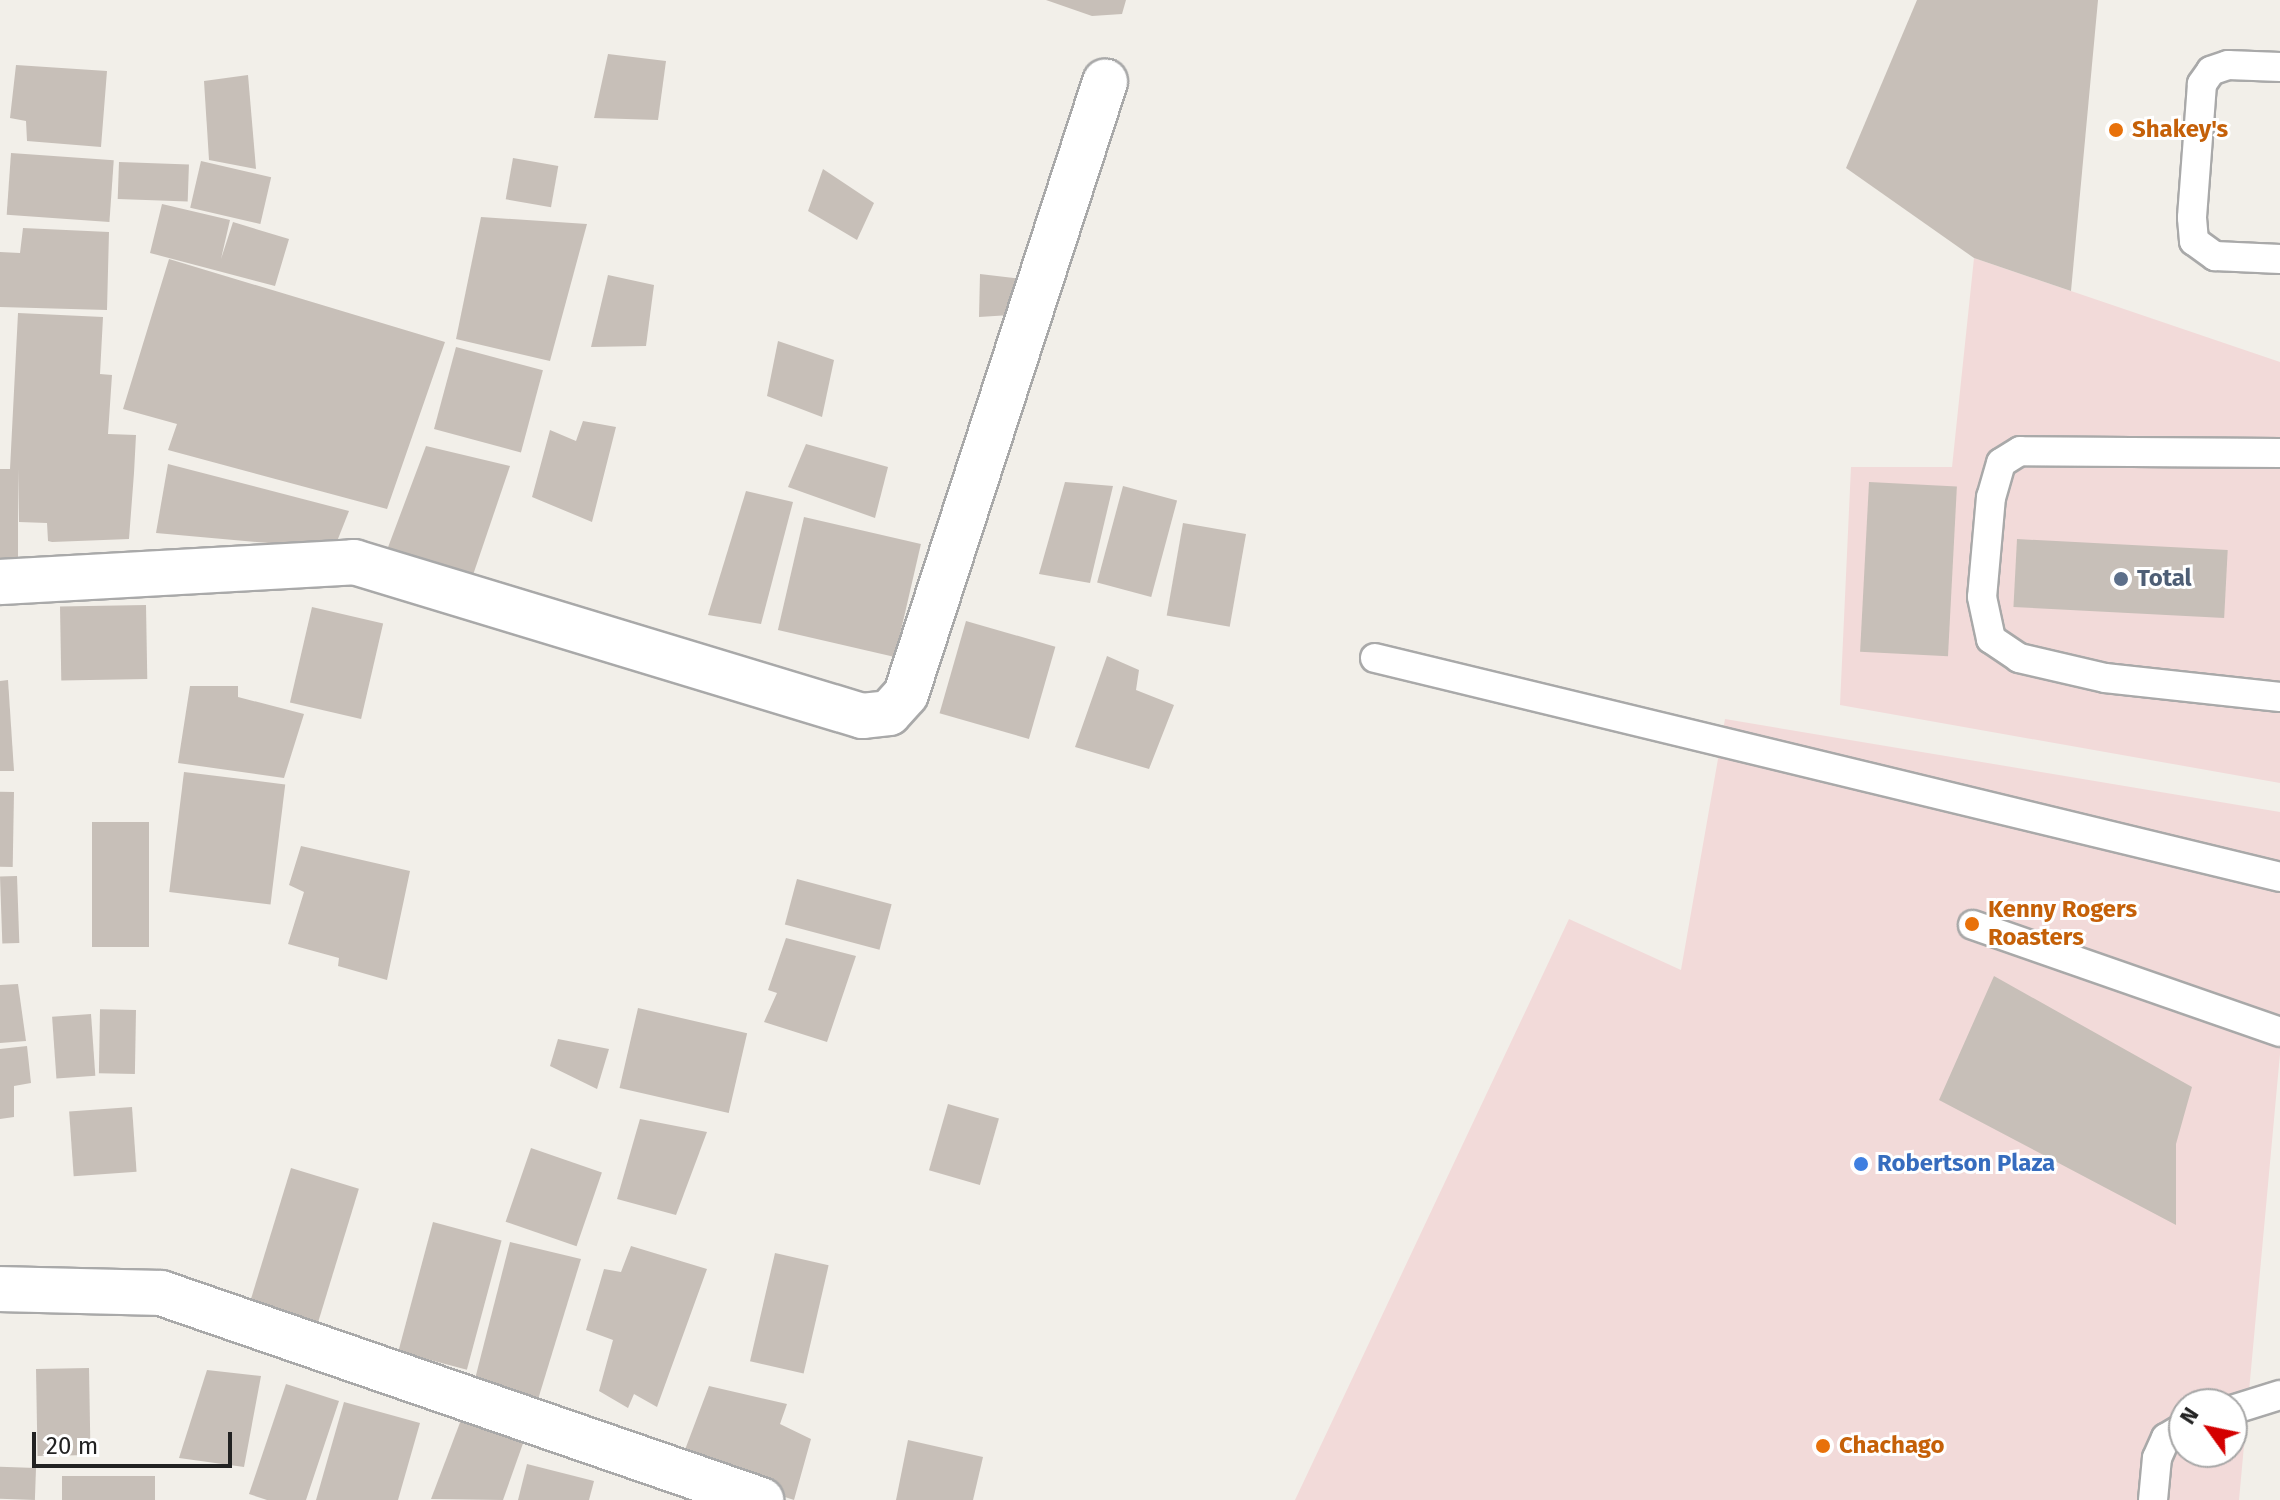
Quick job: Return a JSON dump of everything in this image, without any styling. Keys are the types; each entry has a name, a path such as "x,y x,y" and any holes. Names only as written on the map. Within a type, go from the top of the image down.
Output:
{"street":[{"path":"0,582 354,562 862,716 889,713 906,694 1105,82"},
{"path":"0,1289 161,1293 761,1500"}],"lane":[{"path":"2280,67 2228,65 2211,71 2202,84 2192,218 2194,241 2215,256 2280,259"},
{"path":"2280,453 2020,451 2001,463 1991,497 1982,597 1991,639 2019,658 2105,678 2280,697"},
{"path":"1375,658 2280,877"},
{"path":"1973,925 2280,1032"},
{"path":"2248,1405 2280,1395"},
{"path":"2153,1500 2157,1458 2168,1437"}],"shaded area":[{"path":"1974,258 2280,362 2280,783 1840,705 1851,467 1952,467"},
{"name":"Robertson Plaza","path":"1725,719 2280,812 2280,1054 2248,1402 2248,1388 2168,1388 2168,1468 2242,1468 2239,1500 1295,1500 1569,919 1681,970"}],"building":[{"path":"1046,0 1126,0 1122,14 1092,16"},
{"path":"1917,0 2098,0 2071,291 1974,258 1846,168"},
{"path":"608,54 666,61 658,120 594,118"},
{"path":"16,65 107,71 101,147 27,141 26,121 10,118"},
{"path":"248,75 256,169 209,160 204,81"},
{"path":"11,153 114,160 109,222 7,215"},
{"path":"513,158 558,166 551,207 506,199"},
{"path":"201,161 271,177 260,224 190,208"},
{"path":"119,162 189,164 188,201 118,199"},
{"path":"823,169 874,203 857,240 808,211"},
{"path":"162,204 230,220 221,259 233,222 289,239 275,286 150,253"},
{"path":"481,217 587,224 550,361 456,339"},
{"path":"23,228 109,232 107,310 0,307 0,252 20,253"},
{"path":"169,259 445,342 387,509 168,450 177,424 123,409"},
{"path":"980,274 1032,280 1027,314 979,317"},
{"path":"608,275 654,285 646,346 591,347"},
{"path":"18,313 103,317 100,374 112,375 108,434 136,435 134,473 129,539 52,542 48,541 47,523 19,522 18,469 18,569 0,569 0,469 10,469"},
{"path":"778,341 834,360 822,417 767,396"},
{"path":"456,347 543,370 521,452 434,429"},
{"path":"583,421 616,427 592,522 532,497 550,430 576,441"},
{"path":"806,444 888,467 875,518 788,487"},
{"path":"426,446 510,466 473,575 387,550"},
{"path":"168,464 349,511 334,549 156,533"},
{"path":"1065,482 1113,486 1090,583 1039,574"},
{"path":"1869,482 1957,487 1948,656 1860,652"},
{"path":"1123,486 1177,500 1151,597 1097,583"},
{"path":"746,491 793,502 761,624 708,615"},
{"path":"804,517 921,544 895,657 778,630"},
{"path":"1183,523 1246,534 1230,627 1167,616"},
{"name":"Total","path":"2017,539 2228,550 2224,618 2013,607"},
{"path":"146,605 147,679 61,680 60,607"},
{"path":"312,607 383,623 361,719 290,702"},
{"path":"966,621 1055,647 1029,739 940,713"},
{"path":"1107,656 1139,670 1136,690 1174,705 1149,769 1075,747"},
{"path":"8,680 14,771 0,771 0,681"},
{"path":"190,686 238,686 238,697 304,714 284,778 178,763"},
{"path":"184,772 285,784 270,905 169,892"},
{"path":"0,792 14,792 13,867 0,867"},
{"path":"92,822 149,822 149,947 92,947"},
{"path":"301,846 410,871 387,980 338,966 339,958 288,944 304,892 289,885"},
{"path":"17,876 19,943 2,944 0,877"},
{"path":"797,879 892,904 879,950 785,924"},
{"path":"786,938 856,956 827,1042 764,1022 777,993 768,990"},
{"path":"1994,976 2192,1087 2176,1144 2176,1225 1939,1100"},
{"path":"18,984 26,1041 0,1043 0,985"},
{"path":"638,1008 747,1033 729,1113 620,1088"},
{"path":"100,1009 136,1010 135,1074 99,1073"},
{"path":"91,1014 95,1076 56,1079 52,1017"},
{"path":"558,1039 609,1049 597,1089 550,1066"},
{"path":"27,1046 31,1083 14,1086 14,1117 0,1119 0,1049"},
{"path":"948,1104 999,1119 980,1185 929,1170"},
{"path":"132,1107 137,1172 74,1176 69,1111"},
{"path":"640,1119 707,1132 676,1215 617,1199"},
{"path":"531,1148 602,1172 577,1246 506,1222"},
{"path":"291,1168 359,1189 317,1326 249,1306"},
{"path":"433,1222 502,1240 467,1370 398,1351"},
{"path":"510,1242 581,1259 536,1406 475,1379"},
{"path":"631,1246 707,1269 657,1407 634,1394 628,1408 599,1391 613,1340 586,1330 604,1269 621,1272"},
{"path":"775,1253 829,1265 804,1374 750,1361"},
{"path":"89,1368 91,1455 38,1456 36,1369"},
{"path":"207,1370 261,1376 244,1467 179,1458"},
{"path":"286,1384 339,1401 306,1500 267,1500 249,1494"},
{"path":"709,1386 787,1404 780,1424 811,1439 794,1500 680,1463"},
{"path":"344,1402 420,1423 398,1500 316,1500"},
{"path":"464,1412 526,1435 503,1500 431,1499"},
{"path":"908,1440 983,1457 973,1500 896,1500"},
{"path":"527,1464 594,1481 589,1500 518,1500"},
{"path":"0,1467 36,1468 35,1500 0,1499"},
{"path":"62,1476 155,1476 155,1500 62,1500"}],"place":[{"name":"Shakey's","path":"2116,130"},
{"name":"Total","path":"2121,579"},
{"name":"Kenny Rogers Roasters","path":"1972,924"},
{"name":"Robertson Plaza","path":"1861,1164"},
{"name":"Chachago","path":"1823,1446"}]}
